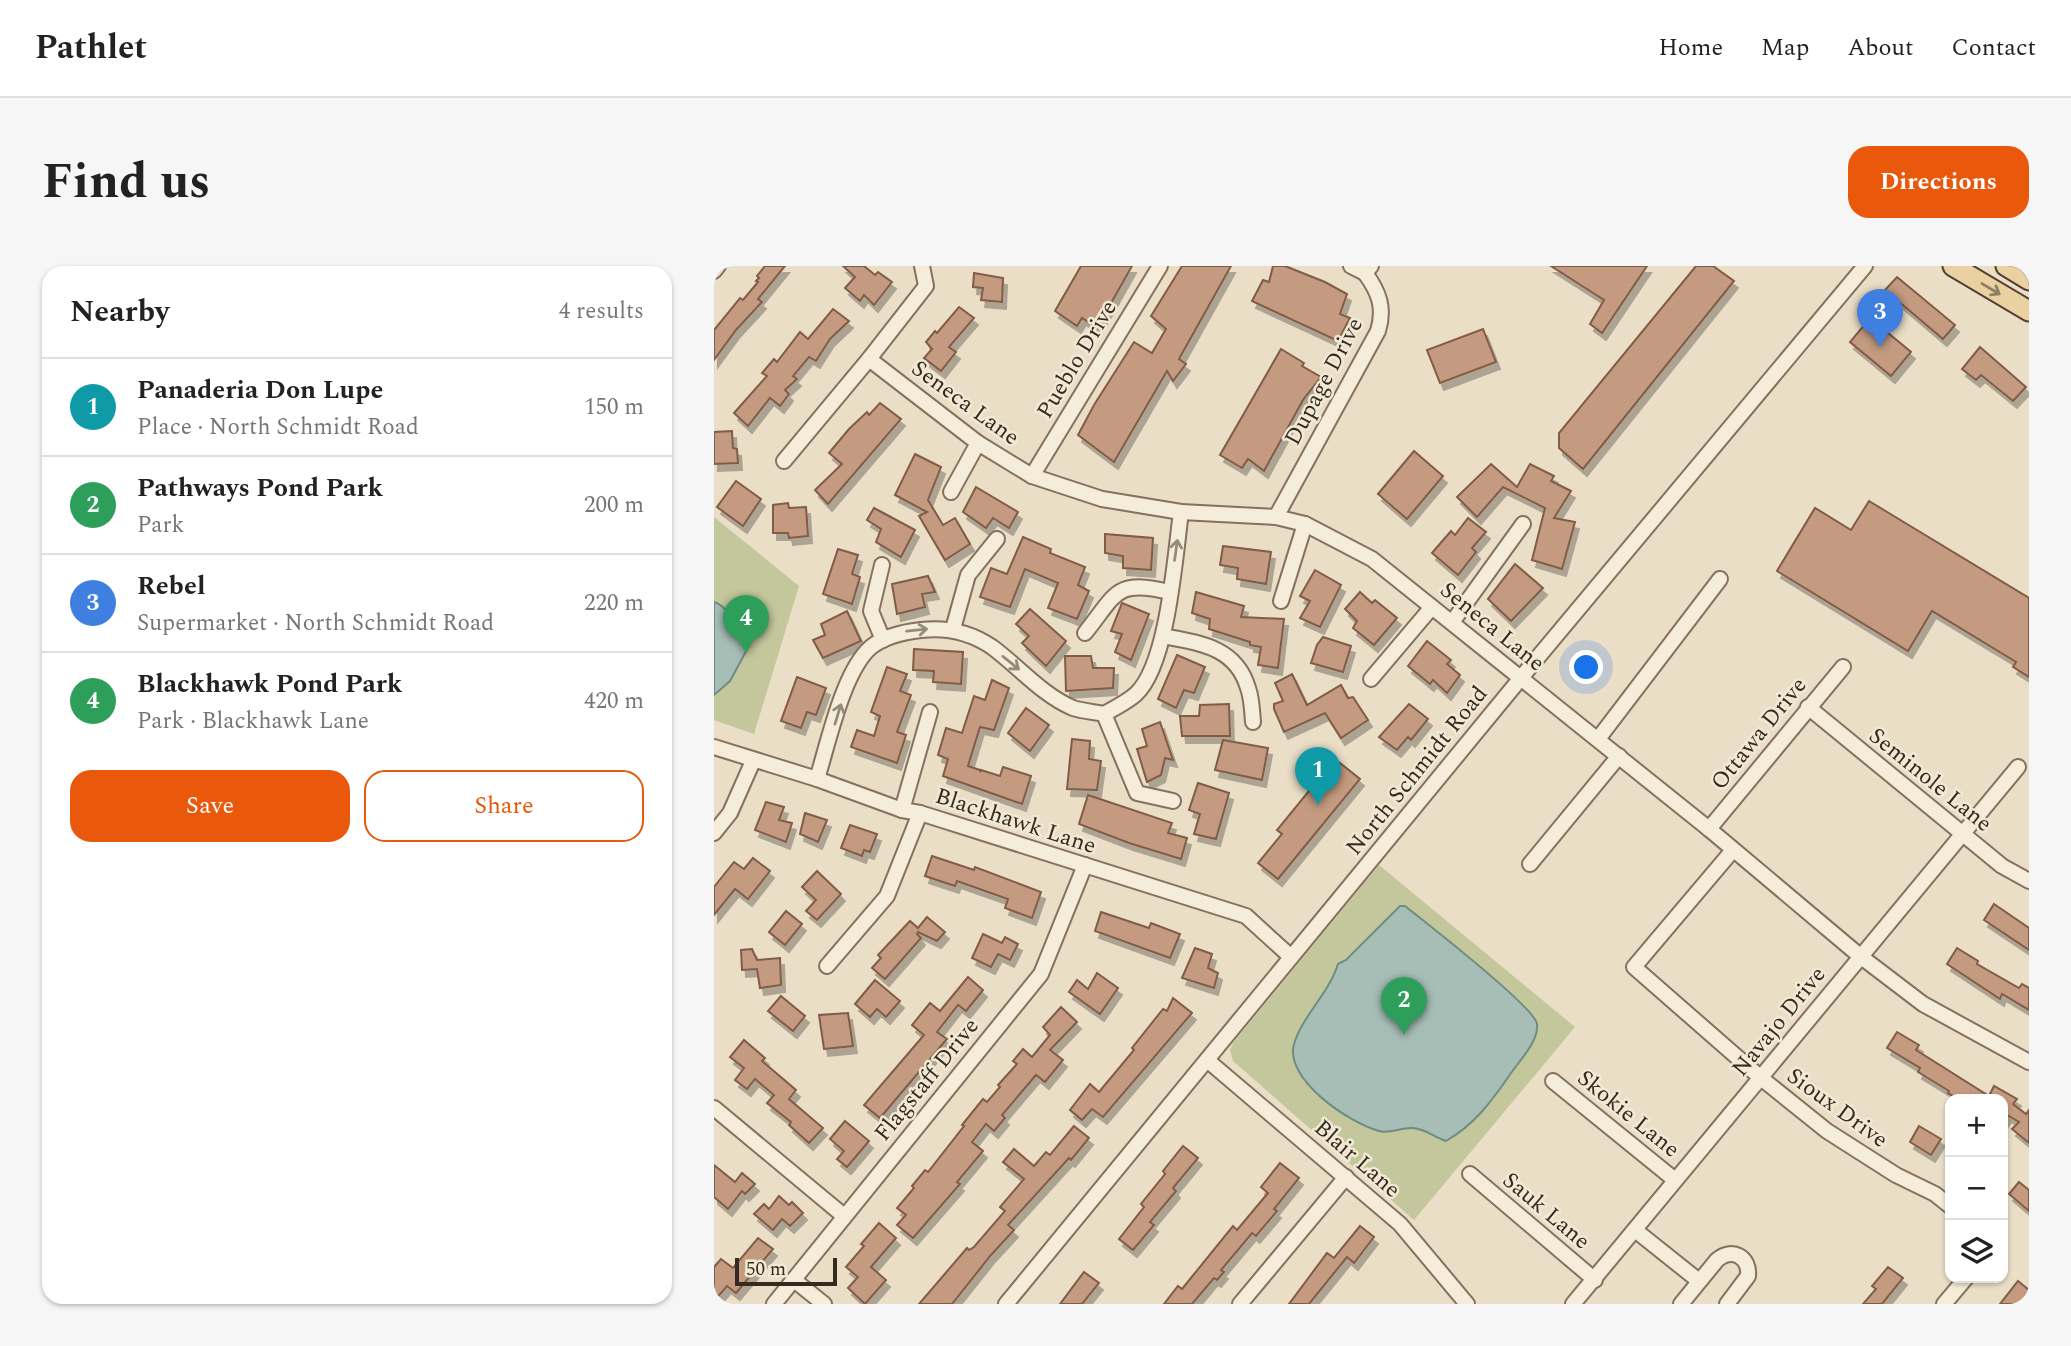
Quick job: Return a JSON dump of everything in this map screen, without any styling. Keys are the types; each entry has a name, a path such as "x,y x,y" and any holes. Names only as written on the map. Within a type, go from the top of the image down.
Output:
{"main road":[{"path":"1953,266 2029,312"},
{"path":"2006,266 2029,280"}],"street":[{"path":"714,271 718,266"},
{"path":"784,461 926,286 922,266"},
{"name":"Pueblo Drive","path":"1032,477 1160,266"},
{"path":"1351,266 1368,270"},
{"name":"North Schmidt Road","path":"1006,1304 1521,678 1865,266"},
{"name":"Dupage Drive","path":"1276,517 1378,331 1383,316 1381,303 1368,270"},
{"name":"Seneca Lane","path":"869,359 978,443 1032,477 1102,499 1181,512 1276,517 1305,524 1372,559 1453,621 1709,829 1860,956 1923,1004 2029,1062"},
{"path":"951,492 978,443"},
{"path":"817,779 850,676 861,658 883,639 905,632 953,629 990,646 1056,699 1074,708 1104,714 1136,694 1146,681 1163,636 1181,512"},
{"path":"1281,601 1305,524"},
{"path":"1453,621 1523,524"},
{"path":"953,629 968,575 997,539"},
{"path":"883,565 871,611 883,639"},
{"path":"1598,739 1720,579"},
{"path":"1085,633 1122,590 1131,586 1146,586 1170,592"},
{"path":"1371,679 1433,607"},
{"path":"1163,636 1202,643 1236,663 1248,688 1253,722"},
{"name":"Ottawa Drive","path":"1709,829 1843,667"},
{"name":"Seminole Lane","path":"1808,707 2002,866 2029,881"},
{"path":"902,810 930,712"},
{"path":"1104,714 1137,793 1173,801"},
{"name":"Blackhawk Lane","path":"714,747 817,779 902,810 920,813 1246,916 1291,957"},
{"path":"1530,864 1619,756"},
{"path":"714,832 730,813 753,761"},
{"name":"Navajo Drive","path":"1573,1304 2018,767"},
{"path":"827,966 887,896 920,813"},
{"name":"Sioux Drive","path":"1733,850 1634,967 1760,1078 1827,1131 1896,1175 1935,1194 1945,1202"},
{"name":"Flagstaff Drive","path":"774,1304 1041,974 1085,866"},
{"name":"Blair Lane","path":"1207,1060 1400,1224 1466,1304"},
{"name":"Skokie Lane","path":"1553,1081 1675,1180"},
{"path":"714,1108 844,1216"},
{"name":"Sauk Lane","path":"1470,1174 1595,1280"},
{"path":"1241,1304 1346,1177"},
{"path":"1635,1230 1699,1281"},
{"path":"1681,1304 1722,1256 1733,1254 1744,1259 1749,1270 1748,1276 1727,1304"},
{"path":"794,1280 824,1304"},
{"path":"1944,1304 1962,1283"}],"green space":[{"path":"714,517 799,586 754,734 714,720"},
{"path":"1379,865 1575,1027 1414,1220 1233,1061 1230,1050"}],"water":[{"path":"714,602 729,613 750,644 730,681 714,695"},
{"path":"1400,906 1405,906 1500,983 1532,1015 1537,1024 1531,1045 1496,1095 1473,1120 1446,1141 1416,1128 1379,1131 1352,1119 1322,1098 1309,1085 1299,1071 1294,1057 1294,1044 1298,1033 1329,985 1338,964 1346,960"}],"building":[{"path":"765,266 785,266 758,299 762,302 736,330 714,360 714,330 740,298 743,300 758,282 757,276"},
{"path":"843,266 864,266 875,275 878,272 892,282 874,305 864,295 860,301 845,288 855,277"},
{"path":"1081,266 1132,266 1097,328 1082,318 1077,326 1055,311"},
{"path":"1182,266 1231,266 1179,359 1186,364 1173,381 1167,371 1114,462 1078,435 1134,342 1152,353 1166,329 1151,316"},
{"path":"1273,266 1285,266 1347,294 1340,314 1350,318 1338,341 1252,301 1263,280 1269,282"},
{"path":"1551,266 1647,266 1602,333 1590,324 1604,300"},
{"path":"1696,266 1713,266 1734,281 1583,469 1559,448 1559,433"},
{"path":"974,273 1003,278 1002,302 981,300 983,288 973,287"},
{"path":"1897,277 1955,325 1943,339 1885,290"},
{"path":"959,307 974,318 949,347 956,352 941,371 924,358 932,349 926,342"},
{"path":"833,309 849,321 830,339 816,361 809,357 793,376 797,379 785,390 789,394 780,406 770,398 748,426 734,413 767,376 762,373 774,359 777,362 800,332 808,339"},
{"path":"1870,318 1911,352 1891,376 1850,342"},
{"path":"1483,329 1496,362 1440,383 1427,350"},
{"path":"1980,347 2026,387 2013,401 1981,375 1976,380 1962,369"},
{"path":"1281,349 1321,377 1303,400 1264,471 1248,459 1242,468 1220,455"},
{"path":"880,403 901,419 828,504 815,490 842,464 829,453 849,429 867,412 869,415"},
{"path":"732,431 733,448 737,449 738,463 714,464 714,432"},
{"path":"1414,451 1443,476 1407,519 1378,494"},
{"path":"915,454 941,467 928,500 943,525 955,518 970,544 945,560 919,516 927,512 895,495"},
{"path":"1491,464 1517,487 1530,464 1554,476 1551,481 1571,491 1554,518 1575,522 1562,569 1532,560 1545,508 1503,487 1477,517 1457,497"},
{"path":"736,481 761,499 743,526 717,507"},
{"path":"976,487 1018,512 1009,528 993,518 986,528 963,512"},
{"path":"1869,501 2029,598 2029,677 2013,667 2016,662 1932,611 1908,651 1777,571 1815,508 1851,530"},
{"path":"788,503 789,508 806,507 808,536 789,538 788,533 773,533 773,505"},
{"path":"874,508 915,530 901,557 876,542 881,529 867,520"},
{"path":"1468,518 1486,532 1472,548 1476,552 1458,575 1432,553 1451,531 1455,535"},
{"path":"1105,534 1153,538 1151,570 1123,568 1123,556 1105,553"},
{"path":"1023,537 1051,549 1050,553 1085,567 1078,585 1089,591 1077,619 1048,608 1058,583 1025,569 1010,607 980,597 991,568 1007,574"},
{"path":"1223,546 1271,552 1266,584 1237,579 1238,568 1220,565"},
{"path":"838,549 858,555 852,574 860,577 852,604 823,594"},
{"path":"1515,564 1543,588 1511,621 1488,599"},
{"path":"1315,570 1341,585 1320,627 1300,618 1310,601 1300,596"},
{"path":"928,576 935,592 922,594 925,607 897,614 892,584"},
{"path":"1196,592 1244,606 1241,617 1284,619 1278,668 1258,665 1261,647 1209,629 1210,619 1192,613"},
{"path":"1360,592 1372,603 1375,600 1397,618 1374,645 1353,628 1357,621 1345,609"},
{"path":"1122,603 1149,614 1131,660 1115,652 1122,634 1111,631"},
{"path":"1030,609 1066,641 1046,666 1022,643 1029,636 1016,624"},
{"path":"847,611 861,641 823,658 813,640 825,635 821,624"},
{"path":"1323,637 1351,646 1343,672 1311,663"},
{"path":"1427,641 1451,660 1447,664 1460,675 1447,693 1433,680 1430,684 1408,666"},
{"path":"914,649 963,652 961,684 933,682 934,671 913,670"},
{"path":"1177,655 1205,667 1194,693 1184,690 1176,708 1158,699"},
{"path":"1065,656 1091,656 1093,668 1114,668 1113,688 1066,691"},
{"path":"887,667 907,674 900,691 911,695 897,732 906,735 897,763 851,747 857,730 874,736 880,716 871,712"},
{"path":"1292,674 1307,705 1341,685 1348,698 1353,697 1368,720 1341,738 1325,713 1284,732 1274,709 1274,704 1283,701 1275,683"},
{"path":"797,677 826,688 816,715 807,712 801,728 781,721"},
{"path":"992,680 1009,688 994,730 980,727 968,766 980,772 981,770 1000,776 1003,767 1031,776 1022,804 943,776 948,759 938,755 946,728 962,733 974,696 985,700"},
{"path":"1229,704 1230,736 1182,736 1180,716 1199,716 1200,705"},
{"path":"1409,704 1428,719 1411,740 1408,737 1397,750 1379,737"},
{"path":"1026,708 1049,725 1030,751 1008,733"},
{"path":"1160,722 1173,760 1165,758 1161,775 1147,782 1137,749 1147,746 1142,729"},
{"path":"1072,739 1090,741 1089,759 1101,761 1097,790 1067,789"},
{"path":"1223,740 1268,748 1262,780 1215,770"},
{"path":"1335,759 1360,779 1278,879 1258,863 1282,834 1277,830"},
{"path":"1198,783 1229,793 1216,839 1194,834 1200,814 1189,810"},
{"path":"1088,795 1172,823 1168,833 1187,838 1181,859 1079,824"},
{"path":"766,802 784,807 779,820 792,823 786,842 755,830"},
{"path":"805,813 827,820 818,842 800,834"},
{"path":"850,825 877,834 870,852 864,850 862,856 841,848"},
{"path":"932,856 974,870 975,867 1041,892 1032,918 1005,908 1008,899 957,881 955,886 925,876"},
{"path":"753,858 770,871 748,899 735,889 714,915 714,887 734,862 744,869"},
{"path":"817,871 841,894 817,920 806,911 816,900 802,887"},
{"path":"1994,904 2029,928 2029,950 1984,920"},
{"path":"786,911 802,924 785,945 769,932"},
{"path":"1101,912 1149,928 1151,923 1180,934 1170,958 1095,931"},
{"path":"927,917 945,932 937,941 918,932 921,938 885,979 872,968 881,958 878,955 910,921 918,928"},
{"path":"983,934 1002,943 1005,937 1018,944 1010,960 998,954 991,967 972,958"},
{"path":"1195,948 1212,954 1208,968 1218,973 1214,988 1182,978"},
{"path":"1957,948 1978,961 1977,964 2019,988 2022,984 2029,988 2029,1010 2002,994 2000,999 1947,964"},
{"path":"752,949 757,960 780,958 781,985 760,988 757,969 742,970 741,950"},
{"path":"1097,973 1118,988 1100,1014 1069,992 1077,980 1088,989"},
{"path":"968,977 983,990 966,1011 958,1005 937,1032 947,1039 880,1118 864,1105 924,1035 912,1025 930,1003 940,1011"},
{"path":"875,980 900,1001 886,1017 877,1009 870,1017 855,1004"},
{"path":"781,996 805,1016 793,1031 768,1011"},
{"path":"1173,998 1192,1013 1103,1117 1092,1109 1082,1120 1070,1110 1090,1084 1099,1092 1163,1009 1167,1011"},
{"path":"1061,1007 1077,1022 1050,1050 1063,1060 1045,1082 1036,1075 1002,1115 1005,1118 994,1131 986,1124 972,1142 983,1151 957,1182 960,1184 913,1238 897,1225 906,1215 897,1208 983,1099 987,1102 1000,1087 998,1085 1017,1064 1013,1061 1023,1049 1032,1057 1050,1035 1043,1027"},
{"path":"848,1013 853,1046 824,1049 819,1015"},
{"path":"1897,1032 1919,1045 1916,1050 1986,1094 1950,1094 1918,1072 1920,1068 1887,1048"},
{"path":"744,1040 765,1058 762,1061 796,1090 789,1099 823,1128 809,1143 789,1125 791,1122 767,1103 774,1095 755,1079 747,1089 735,1080 744,1068 730,1057"},
{"path":"1994,1086 2017,1099 2013,1104 2026,1114 2029,1110 2029,1143 2012,1129 2019,1122 2008,1116 2008,1094 1990,1094"},
{"path":"845,1121 869,1141 847,1167 837,1159 844,1151 830,1139"},
{"path":"1074,1126 1089,1138 1008,1225 1014,1230 952,1304 919,1304 967,1248 969,1250 974,1247 1005,1211 1000,1207 1024,1179 1003,1162 1014,1149 1034,1166 1046,1152 1050,1155"},
{"path":"1919,1126 1941,1139 1931,1155 1910,1142"},
{"path":"1183,1146 1198,1158 1173,1188 1176,1191 1150,1222 1154,1225 1133,1250 1119,1239 1144,1207 1141,1204"},
{"path":"1280,1163 1299,1178 1274,1209 1277,1211 1256,1236 1252,1233 1221,1270 1224,1272 1217,1280 1214,1278 1192,1304 1164,1304 1178,1286 1182,1289 1233,1226 1237,1230 1268,1193 1261,1187"},
{"path":"714,1165 735,1182 742,1173 755,1184 745,1194 742,1191 728,1209 714,1197"},
{"path":"2019,1182 2029,1190 2029,1211 2009,1194"},
{"path":"779,1196 789,1205 792,1202 803,1213 790,1226 782,1219 773,1230 754,1214 764,1204 769,1209"},
{"path":"879,1223 896,1238 871,1267 886,1280 865,1304 848,1288 858,1277 846,1267"},
{"path":"1360,1226 1374,1237 1354,1263 1347,1257 1309,1304 1289,1304 1327,1253 1334,1258"},
{"path":"758,1238 773,1249 736,1293 727,1286 714,1301 714,1267 721,1259 733,1268"},
{"path":"1888,1267 1903,1278 1882,1304 1863,1304 1876,1289 1872,1286"},
{"path":"1084,1272 1099,1283 1082,1304 1060,1304"},
{"path":"2018,1281 2029,1290 2029,1298 2024,1304 2000,1304"}],"place":[{"name":"Rebel","path":"1880,347"},
{"name":"Blackhawk Pond Park","path":"746,653"},
{"name":"Panaderia Don Lupe","path":"1318,805"},
{"name":"Pathways Pond Park","path":"1404,1035"}]}
